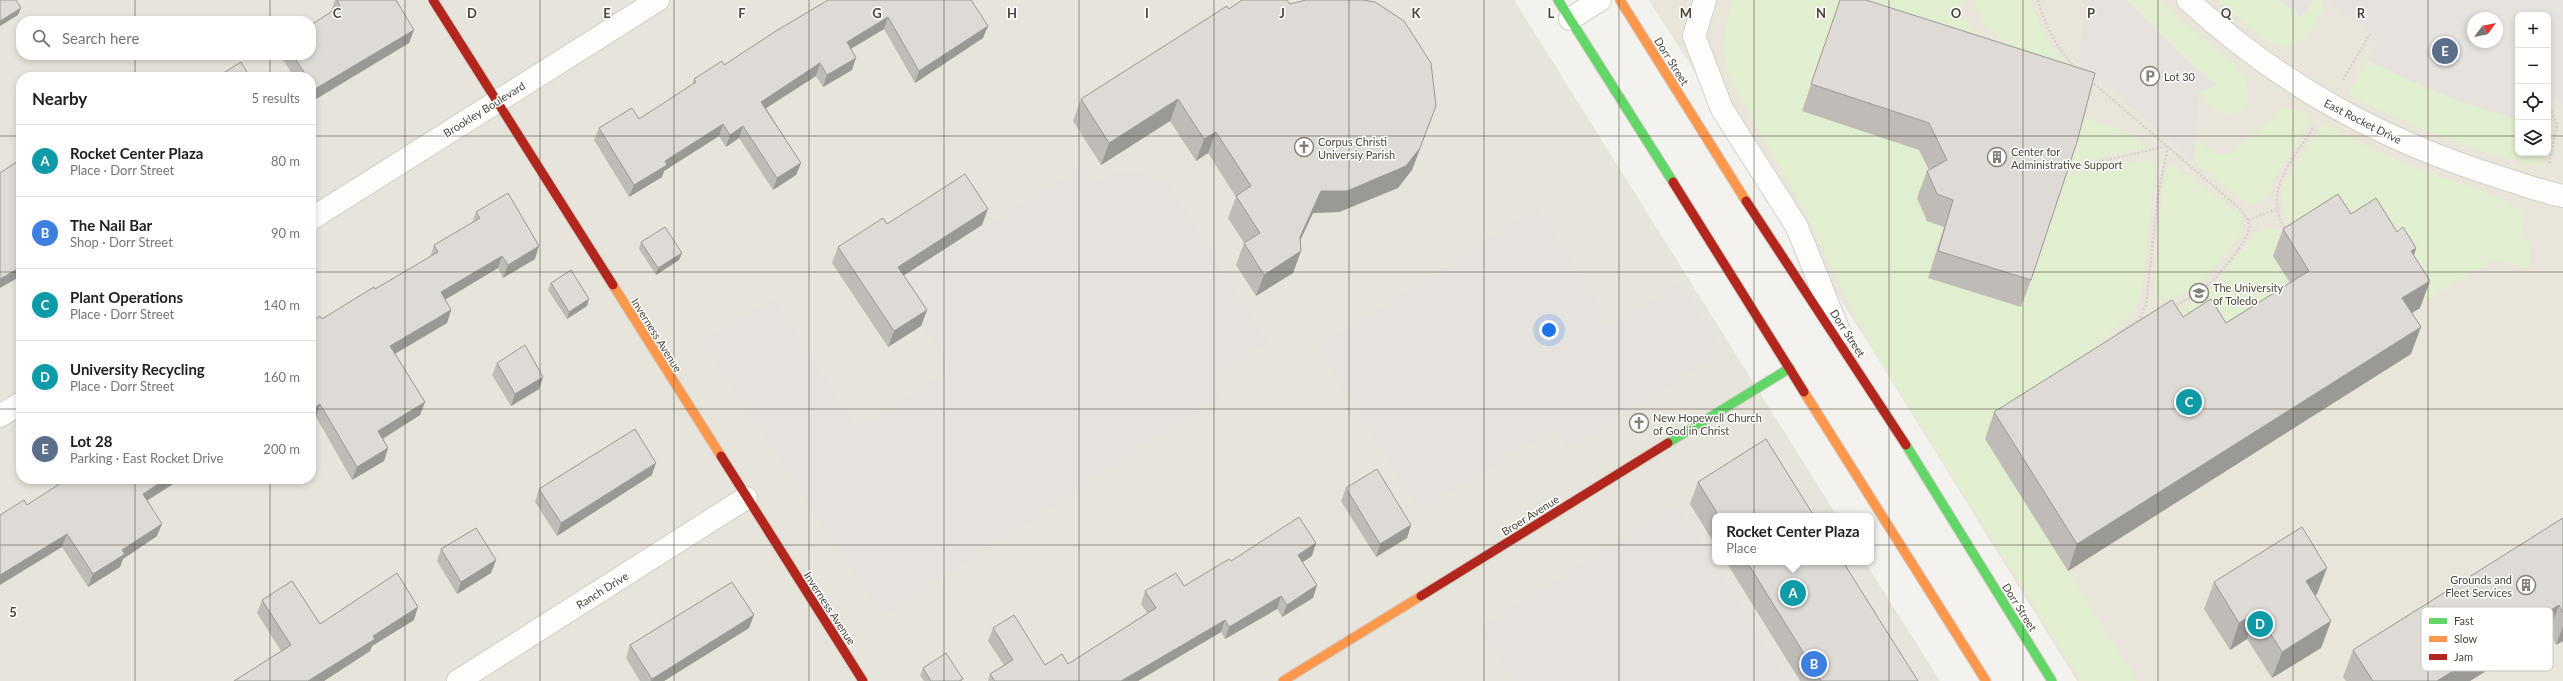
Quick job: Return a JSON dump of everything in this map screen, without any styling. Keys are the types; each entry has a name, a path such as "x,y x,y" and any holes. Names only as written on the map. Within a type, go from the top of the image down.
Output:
{"main road":[{"name":"Inverness Avenue","path":"433,0 746,498 863,681"},
{"path":"1558,0 1986,681"},
{"name":"Dorr Street","path":"1620,0 1702,133 1893,424 2052,681"},
{"name":"Broer Avenue","path":"1283,681 1790,368"}],"street":[{"name":"Brookley Boulevard","path":"316,216 658,0"},
{"path":"1570,19 1600,0"},
{"path":"1705,0 1694,36 1722,108 1797,227 1848,355"},
{"name":"East Rocket Drive","path":"2188,0 2274,71 2351,117 2437,156 2563,196"},
{"path":"0,416 16,406"},
{"name":"Ranch Drive","path":"458,681 746,498"}],"path":[{"path":"2038,0 2046,25 2055,41 2077,69 2076,76"},
{"path":"2340,85 2370,34"},
{"path":"2089,80 2239,208 2248,220 2250,226 2245,239 2212,281 2193,296 2167,309"},
{"path":"2551,111 2557,124 2549,164 2556,166"},
{"path":"2291,237 2277,209 2276,191 2318,121"},
{"path":"2067,169 2168,146"},
{"path":"2140,318 2146,305 2158,196 2168,146"},
{"path":"2248,220 2277,209"},
{"path":"2110,340 2140,318 2152,314"}],"shaded area":[{"path":"0,0 1514,0 1835,513 1712,513 1712,565 1867,565 1940,681 0,681"},
{"name":"The University of Toledo","path":"1649,0 2563,0 2563,681 2077,681 1868,343"},
{"name":"Lot 30","path":"2085,0 2127,0 2193,66 2217,85 2199,92 2194,162 2079,62"},
{"path":"2279,0 2314,0 2301,17"},
{"path":"2322,0 2563,0 2563,104 2551,101 2551,12 2515,12 2515,119 2453,99 2367,60 2377,42 2377,36"},
{"path":"1084,165 1091,177 1096,180 1102,180 1118,172 1139,171 1160,178 1170,186 1268,343 1212,379 1223,397 882,618 701,340 773,297 857,428 949,369 894,283"},
{"path":"1538,207 1612,325 1680,282 1724,352 1568,452 1554,430 1420,512 1316,348"},
{"path":"1677,504 1712,559 1712,565 1716,565 1789,681 1513,681 1479,627"}],"green space":[{"path":"1733,0 1965,0 1957,16 1966,20 1985,41 1802,111 1919,150 1937,187 1927,221 1944,227 1928,278 2064,176 2143,160 2149,161 2154,166 2142,292 2135,310 2098,344 2094,353 1985,439 2137,681 2081,681 1869,344 1804,211 1728,75 1725,56 1725,37"},
{"path":"1974,0 2031,0 2047,37 2057,54 2070,70 2026,53 1999,38 1988,28 1980,15"},
{"path":"2127,0 2159,0 2190,28 2235,64 2244,77 2248,89 2247,105 2242,111 2228,113 2219,111 2204,100 2199,92 2217,85 2193,66"},
{"path":"2216,0 2279,0 2301,17 2314,0 2321,0 2323,7 2320,16 2314,25 2300,41 2293,45 2279,46 2263,38"},
{"path":"2367,60 2430,90 2515,119 2515,156 2543,156 2541,167 2491,154 2418,128 2348,94"},
{"path":"2283,108 2294,108 2312,117 2275,178 2270,192 2258,202 2248,205 2194,162 2195,140 2213,152 2228,154 2234,152"},
{"path":"2080,117 2131,134 2147,146 2144,149 2069,163"},
{"path":"2323,123 2375,151 2423,171 2485,192 2526,216 2522,231 2529,243 2529,268 2493,260 2423,302 2394,254 2300,239 2284,212 2281,199 2282,191 2284,183"},
{"path":"2172,165 2239,213 2242,217 2243,229 2227,253 2209,274 2186,291 2174,298 2160,303 2157,302 2153,296 2164,173 2167,167"},
{"path":"2263,228 2277,230 2283,234 2299,298 2216,350 2154,318 2184,306 2205,294 2217,282 2251,238"}],"building":[{"path":"0,0 16,0 21,8 0,21"},
{"path":"337,0 396,0 414,30 316,88 316,72 304,72 296,60 316,60 316,22 340,6"},
{"path":"828,0 971,0 988,26 919,71 888,17 847,42 856,58 827,75 820,63 761,102 801,163 777,178 743,126 730,135 723,124 665,161 667,165 634,185 599,128 632,108 639,119 696,82 694,79 722,61 724,65 776,31"},
{"name":"Corpus Christi Universiy Parish","path":"1242,0 1287,0 1290,4 1306,0 1363,0 1375,2 1404,21 1431,63 1436,106 1420,148 1406,166 1347,191 1321,191 1300,237 1301,251 1264,275 1244,243 1260,233 1236,196 1251,186 1216,132 1204,139 1178,99 1109,143 1081,99 1227,6 1229,9"},
{"name":"Center for Administrative Support","path":"1840,0 1866,0 2095,73 2077,142 2031,280 1938,251 1953,200 1937,194 1927,171 1947,160 1929,123 1811,84"},
{"path":"241,62 247,72 225,72"},
{"path":"16,162 16,270 0,279 0,173"},
{"path":"965,174 988,209 898,267 927,310 894,331 838,247 883,218 887,224"},
{"path":"508,193 539,246 508,265 502,256 441,292 451,310 390,346 425,402 378,431 388,448 357,467 320,404 316,407 316,319 320,316 322,319 374,287 375,289 438,252 434,245 480,218 476,212"},
{"path":"2338,194 2351,214 2376,198 2397,232 2403,227 2416,248 2411,251 2430,281 2402,298 2421,327 2077,544 1994,412 2172,300 2183,317 2211,299 2226,323 2309,271 2283,229"},
{"path":"665,227 682,253 658,268 641,242"},
{"path":"571,270 589,299 569,312 551,283"},
{"path":"525,345 543,377 515,394 497,363"},
{"path":"635,429 656,463 561,523 539,489"},
{"path":"1766,439 1812,513 1717,513 1698,482"},
{"path":"1377,469 1411,525 1380,544 1346,488"},
{"path":"59,484 158,484 143,494 162,524 122,550 125,554 93,574 67,534 0,575 0,515 24,500 27,505"},
{"path":"1299,517 1316,543 1298,555 1317,585 1287,605 1281,596 1229,627 1225,620 1121,681 995,681 990,674 1013,660 993,628 1014,615 1045,665 1062,654 1068,664 1156,608 1145,591 1176,573 1184,586 1229,559 1231,561"},
{"path":"2563,518 2563,613 2559,605 2553,609 2553,607 2421,607"},
{"path":"2302,527 2327,568 2306,581 2331,621 2282,652 2257,612 2239,623 2214,582"},
{"path":"476,528 496,560 461,582 441,549"},
{"path":"1749,565 1845,565 1918,681 1821,681"},
{"path":"397,573 418,607 373,636 375,639 308,681 234,681 291,645 262,600 292,581 320,624"},
{"path":"732,582 754,615 652,679 630,645"},
{"path":"2421,607 2421,671 2453,671 2437,681 2373,681 2353,650"},
{"path":"946,653 963,679 959,681 931,681 923,668"}],"traffic: fast":[{"path":"1558,0 1673,182"},
{"path":"1668,443 1790,368"},
{"path":"1906,445 2052,681"}],"traffic: slow":[{"path":"1620,0 1746,201"},
{"path":"613,285 721,456"},
{"path":"1804,392 1986,681"},
{"path":"1283,681 1421,596"}],"traffic: jam":[{"path":"433,0 613,285"},
{"path":"1673,182 1804,392"},
{"path":"1746,201 1906,445"},
{"path":"1421,596 1668,443"},
{"path":"721,456 863,681"}],"place":[{"name":"Lot 28","path":"2445,51"},
{"name":"Lot 30","path":"2150,76"},
{"name":"Corpus Christi Universiy Parish","path":"1304,147"},
{"name":"Center for Administrative Support","path":"1997,157"},
{"name":"The University of Toledo","path":"2199,293"},
{"name":"Plant Operations","path":"2189,402"},
{"name":"New Hopewell Church of God in Christ","path":"1639,423"},
{"name":"Grounds and Fleet Services","path":"2526,585"},
{"name":"Rocket Center Plaza","path":"1793,593"},
{"name":"University Recycling","path":"2260,624"},
{"name":"The Nail Bar","path":"1814,664"}]}
